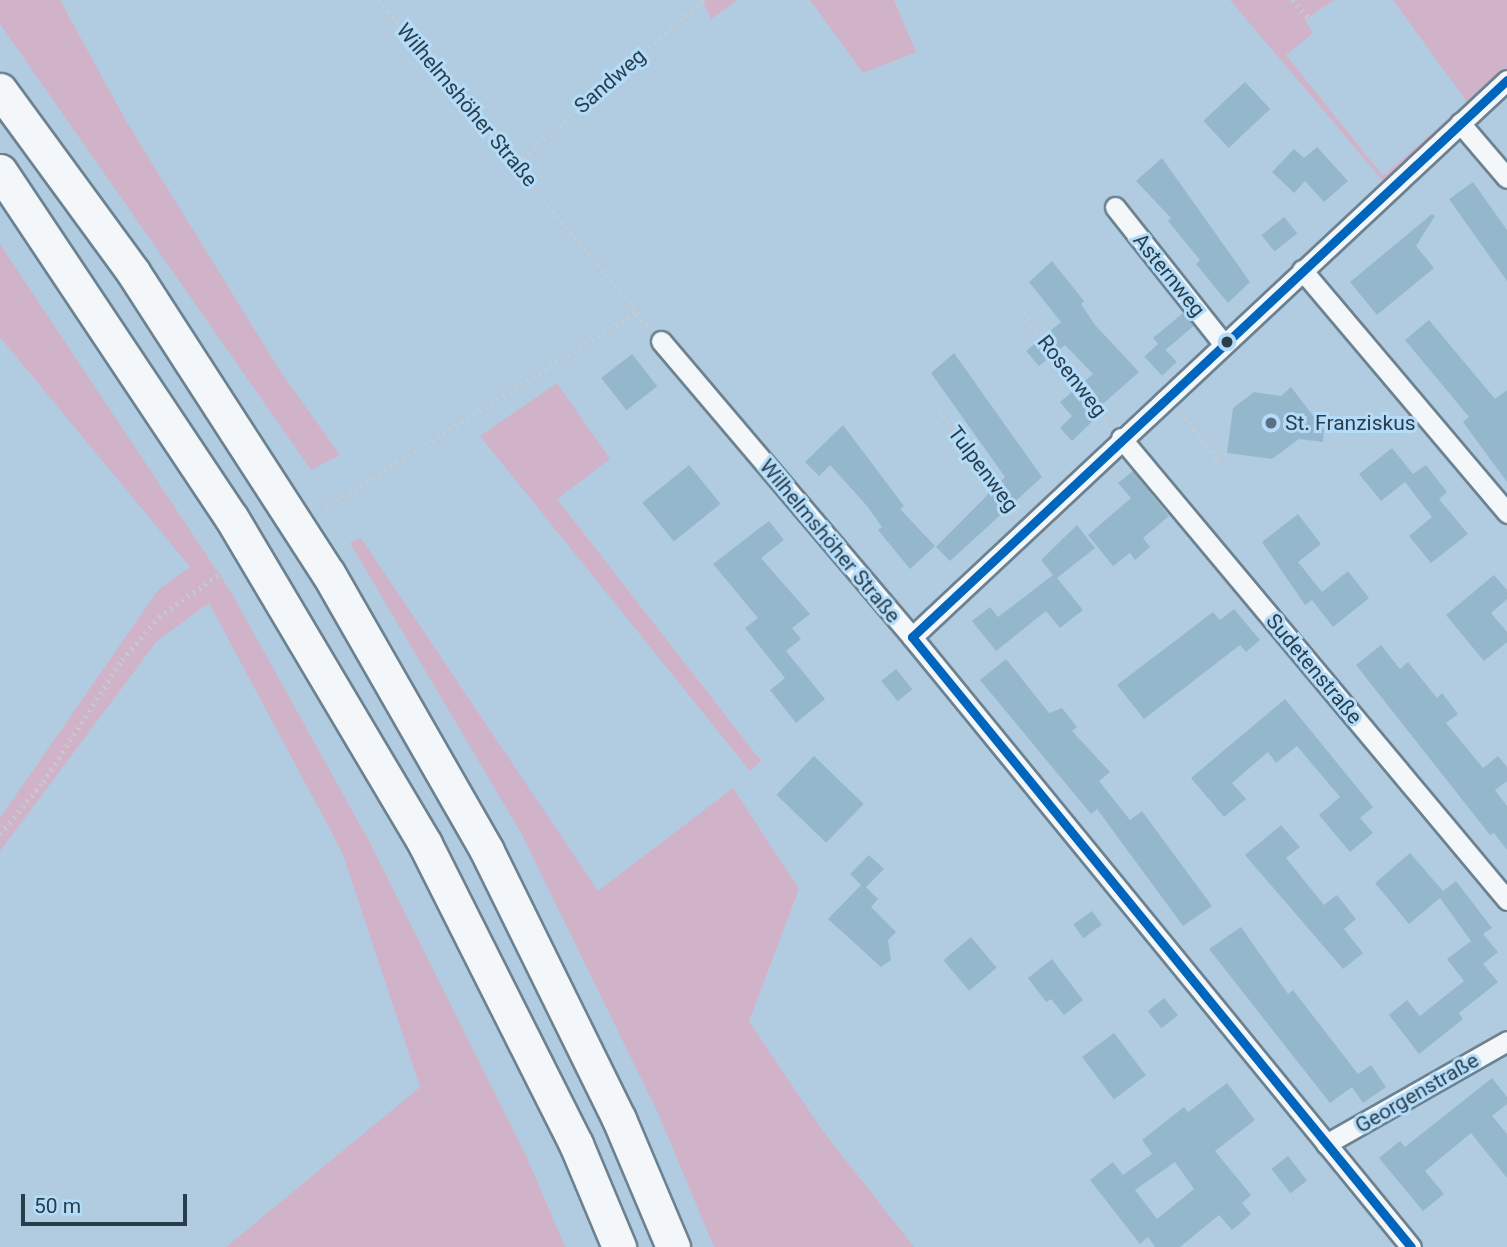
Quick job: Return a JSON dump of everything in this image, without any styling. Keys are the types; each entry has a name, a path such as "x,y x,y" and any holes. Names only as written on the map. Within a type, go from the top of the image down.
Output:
{"highway":[{"path":"0,90 133,272 328,573 487,850 620,1119 673,1247"},
{"path":"0,172 231,517 412,821 576,1144 619,1247"}],"street":[{"path":"912,637 1222,342 1507,80"},
{"path":"1460,123 1507,178"},
{"name":"Asternweg","path":"1115,207 1222,342"},
{"path":"1302,270 1507,513"},
{"name":"Wilhelmshöher Straße","path":"661,341 912,637 1411,1247"},
{"name":"Sudetenstraße","path":"1121,438 1507,900"},
{"name":"Georgenstraße","path":"1326,1144 1507,1041"}],"path":[{"name":"Wilhelmshöher Straße","path":"379,0 517,163 661,341"},
{"name":"Sandweg","path":"517,163 704,0"},
{"path":"1292,0 1308,17"},
{"path":"325,508 636,312"},
{"name":"Rosenweg","path":"1023,313 1121,438"},
{"path":"1168,394 1218,460 1227,453"},
{"name":"Tulpenweg","path":"939,410 1028,529"},
{"path":"0,834 43,782 129,652 159,617 225,570"}],"shaded area":[{"path":"0,0 60,0 126,121 280,371 340,455 311,470 0,24"},
{"path":"702,0 737,0 711,19"},
{"path":"810,0 894,0 916,52 863,73"},
{"path":"1230,0 1334,0 1305,20 1313,33 1286,55 1383,176 1467,102 1393,0 1507,0 1507,70 1383,181"},
{"path":"0,244 231,592 370,843 528,1160 565,1247 226,1247 420,1087 342,852 209,603 157,641 0,851 0,818 158,590 190,567 0,337"},
{"path":"557,383 610,459 557,499 761,761 750,771 480,436"},
{"path":"361,538 598,891 733,788 799,889 749,1021 822,1130 914,1247 714,1247 658,1113 521,833 350,543"}],"building":[{"path":"1245,82 1270,109 1229,148 1203,121"},
{"path":"1317,147 1348,181 1324,202 1305,181 1294,193 1272,172 1294,149 1304,158"},
{"path":"1162,158 1250,282 1228,303 1196,264 1200,260 1168,221 1171,218 1136,181"},
{"path":"1473,182 1507,230 1507,281 1449,199"},
{"path":"1432,214 1435,216 1416,246 1434,268 1377,315 1350,282"},
{"path":"1284,217 1297,233 1275,252 1261,235"},
{"path":"1052,261 1084,301 1081,304 1095,325 1139,372 1095,411 1099,415 1072,441 1060,428 1072,416 1060,402 1093,374 1065,345 1039,366 1026,351 1061,322 1029,282"},
{"path":"1183,313 1194,326 1164,351 1153,338"},
{"path":"1429,320 1495,399 1507,390 1507,482 1463,422 1469,417 1405,340"},
{"path":"1159,343 1177,362 1162,376 1144,357"},
{"path":"954,353 1042,477 950,561 936,547 1005,477 931,373"},
{"path":"632,354 657,386 627,410 601,378"},
{"name":"St. Franziskus","path":"1291,387 1324,430 1323,442 1299,439 1272,459 1227,453 1233,408 1254,392 1281,396"},
{"path":"843,425 904,506 900,509 935,546 910,569 878,530 882,527 867,506 830,465 819,476 805,462"},
{"path":"1392,448 1413,474 1426,465 1447,492 1439,499 1468,534 1431,563 1409,536 1432,517 1405,482 1381,501 1359,474"},
{"path":"689,465 720,504 674,542 642,503"},
{"path":"1133,471 1169,516 1143,538 1150,547 1135,560 1130,553 1113,566 1088,535 1131,498 1118,483"},
{"path":"1298,514 1321,544 1298,562 1322,592 1348,571 1369,598 1333,627 1312,600 1316,597 1305,605 1262,542"},
{"path":"769,521 784,540 761,558 810,614 792,628 801,639 786,651 825,699 796,723 770,690 785,678 745,628 758,618 713,564"},
{"path":"1077,525 1095,548 1057,578 1083,610 1060,628 1046,611 996,651 972,621 990,607 998,617 1053,575 1041,560"},
{"path":"1494,575 1507,590 1507,599 1491,613 1507,632 1507,642 1484,661 1446,615"},
{"path":"1234,609 1260,640 1246,652 1240,645 1144,719 1117,685 1213,612 1220,620"},
{"path":"1381,645 1400,669 1408,662 1437,698 1442,693 1458,714 1446,723 1483,768 1498,756 1507,767 1507,781 1495,790 1507,806 1507,850 1494,833 1490,835 1356,665"},
{"path":"1006,659 1049,713 1062,708 1077,727 1072,731 1110,772 1099,781 1130,820 1142,811 1212,906 1183,926 1097,809 1091,814 980,680"},
{"path":"896,669 912,689 898,701 881,681"},
{"path":"1285,699 1373,807 1360,818 1373,833 1350,852 1319,815 1340,797 1297,746 1276,763 1268,752 1232,783 1246,799 1224,817 1191,778"},
{"path":"814,756 864,804 826,843 776,795"},
{"path":"1281,825 1300,847 1286,858 1324,905 1337,895 1356,919 1344,929 1363,953 1343,969 1245,855"},
{"path":"1410,853 1443,891 1456,881 1492,928 1483,934 1498,952 1483,964 1498,982 1459,1013 1463,1019 1419,1054 1389,1015 1407,1000 1420,1016 1464,981 1447,959 1471,941 1440,898 1409,924 1375,883"},
{"path":"869,855 884,869 866,887 878,899 871,907 896,932 888,940 891,960 881,967 828,919 861,885 850,874"},
{"path":"1092,911 1102,925 1083,938 1073,925"},
{"path":"1241,927 1288,994 1293,990 1358,1074 1371,1065 1386,1087 1363,1103 1352,1087 1330,1103 1209,949"},
{"path":"971,937 997,968 969,991 943,960"},
{"path":"1052,959 1083,1000 1064,1015 1051,999 1046,1002 1028,978"},
{"path":"1164,998 1178,1015 1162,1028 1148,1011"},
{"path":"1114,1033 1146,1075 1114,1099 1082,1057"},
{"path":"1492,1078 1507,1097 1507,1104 1492,1116 1507,1134 1507,1178 1471,1133 1425,1171 1444,1194 1423,1211 1379,1158 1400,1141 1405,1147"},
{"path":"1227,1083 1255,1120 1215,1151 1251,1195 1242,1203 1251,1214 1232,1230 1219,1215 1180,1247 1155,1247 1148,1237 1140,1244 1090,1180 1113,1162 1123,1175 1152,1154 1142,1140 1184,1107 1188,1112","holes":["1175,1162 1194,1189 1157,1219 1135,1190"]},
{"path":"1288,1156 1307,1180 1291,1193 1271,1169"}],"transit line":[{"path":"912,637 1507,80"},
{"path":"912,637 1411,1247"}],"place":[{"name":"St. Franziskus","path":"1271,423"}]}
